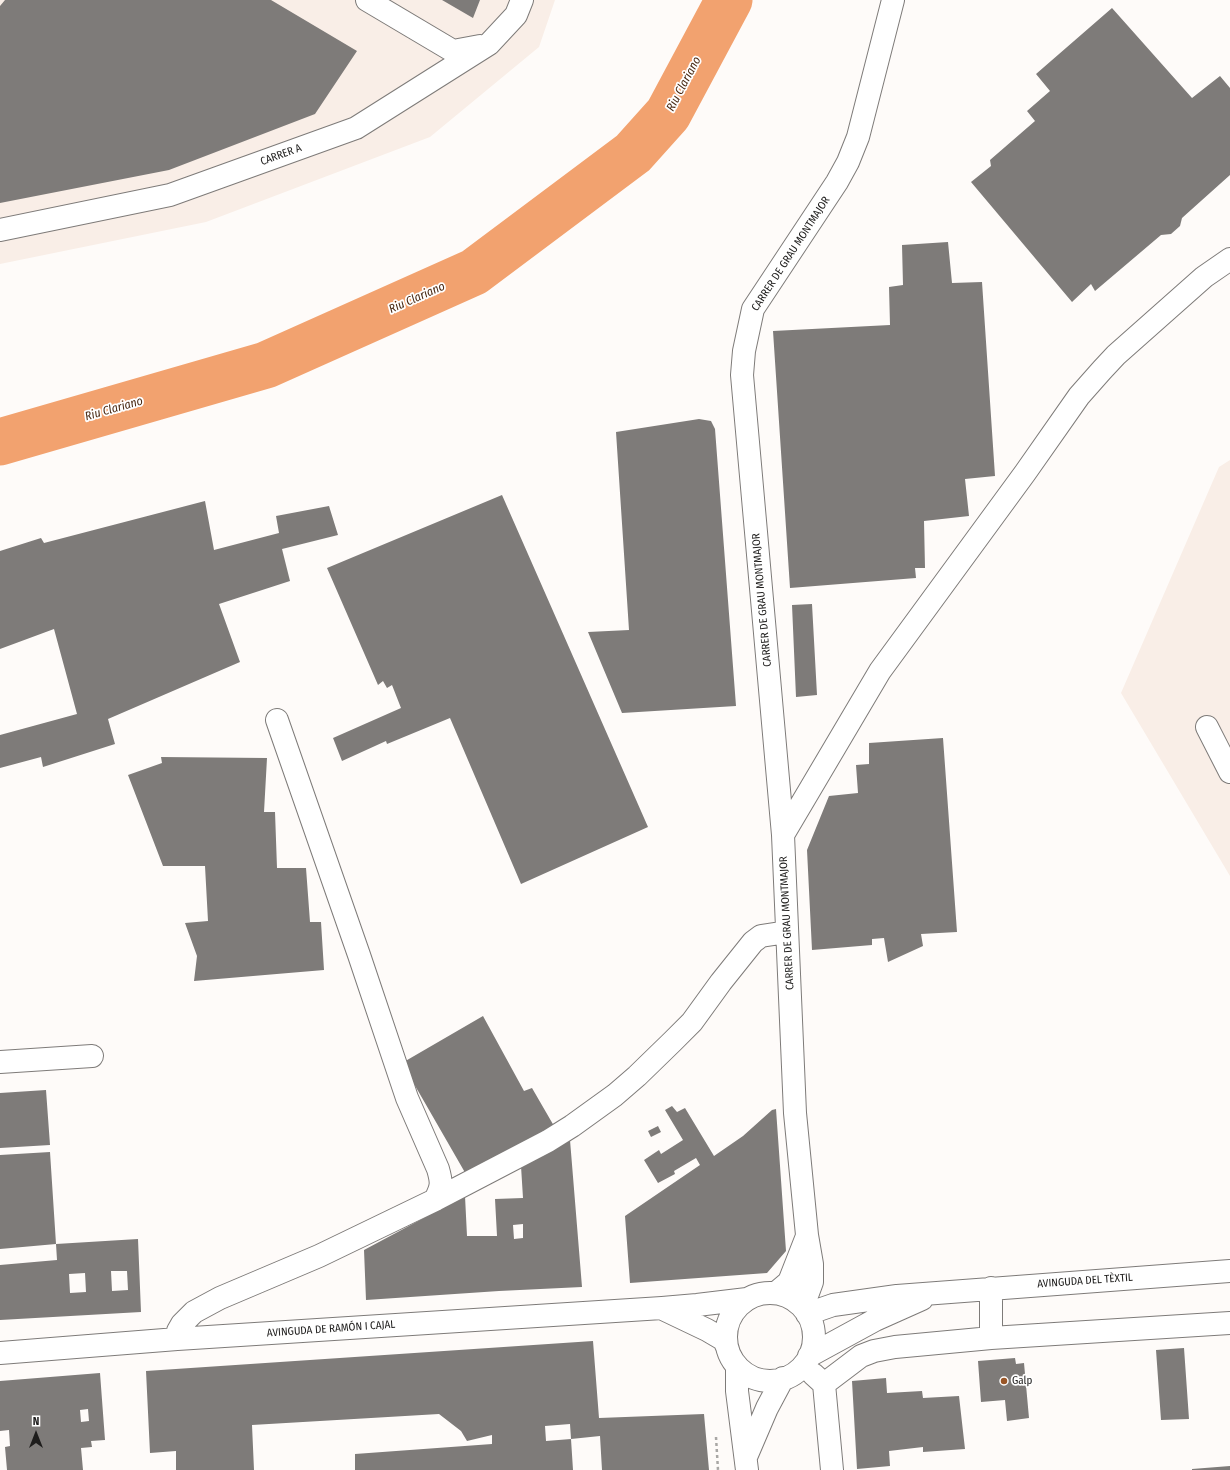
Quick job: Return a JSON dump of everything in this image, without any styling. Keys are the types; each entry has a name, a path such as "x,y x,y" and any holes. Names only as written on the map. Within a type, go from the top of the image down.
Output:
{"street":[{"path":"367,0 453,51 489,44"},
{"name":"CARRER A","path":"0,230 170,195 356,128 489,44 516,15 522,0"},
{"name":"CARRER DE GRAU MONTMAJOR","path":"803,1309 812,1282 812,1264 807,1235 796,1113 783,835 742,375 744,351 753,309 837,182 848,162 858,137 893,0"},
{"path":"783,835 880,672 1025,473 1079,396 1116,355 1204,277 1230,259"},
{"path":"277,720 357,948 406,1098 442,1181 441,1188 435,1200"},
{"path":"1207,727 1230,772"},
{"path":"177,1339 178,1331 188,1317 194,1312 220,1298 319,1256 435,1200 548,1141 572,1126 615,1095 637,1076 692,1022 753,942 761,936 787,932"},
{"path":"0,1062 92,1056"},
{"name":"CARRER DE GRAU MONTMAJOR","path":"776,1293 789,1282 807,1235"},
{"name":"AVINGUDA DEL TÈXTIL","path":"803,1309 862,1300 940,1292 1230,1271"},
{"path":"991,1288 992,1338"},
{"name":"AVINGUDA DEL TÈXTIL","path":"806,1361 875,1320 940,1292"},
{"path":"776,1293 789,1297 803,1309 812,1324 814,1335 812,1346 806,1361 794,1373 783,1378 771,1380 758,1379 747,1374 737,1366 731,1357 727,1347 727,1325 738,1306 747,1299 756,1295 776,1293"},
{"name":"AVINGUDA DE RAMÓN I CAJAL","path":"0,1353 177,1339 697,1306 747,1299"},
{"name":"AVINGUDA DE RAMÓN I CAJAL","path":"662,1308 724,1340 727,1347"},
{"path":"824,1384 861,1356 874,1351 895,1347 992,1338 1230,1323"},
{"path":"806,1361 824,1384 832,1470"},
{"path":"737,1366 737,1391 740,1421 747,1464"},
{"path":"747,1464 767,1408 783,1378"}],"shaded area":[{"path":"0,0 555,0 539,47 430,137 206,222 0,264"},
{"path":"1230,460 1230,876 1121,693 1219,467"}],"building":[{"path":"5,0 271,0 357,51 315,114 169,170 0,203 0,6"},
{"path":"442,0 480,0 473,18"},
{"path":"1112,8 1192,98 1220,76 1230,88 1230,175 1182,218 1180,226 1171,234 1161,235 1095,291 1091,284 1072,302 971,182 991,166 990,160 1035,121 1027,111 1050,91 1036,74"},
{"path":"948,242 952,283 982,282 995,476 965,479 969,516 924,521 925,568 915,568 916,578 790,588 773,331 890,325 889,287 903,285 902,245"},
{"path":"699,419 711,421 715,429 736,706 622,713 588,632 629,630 616,432"},
{"path":"502,495 648,827 521,884 450,718 387,744 386,741 342,761 333,738 401,708 392,685 387,688 383,681 378,685 327,568"},
{"path":"205,501 214,550 279,533 276,516 329,506 338,535 282,549 290,581 219,604 240,662 108,719 115,744 43,767 41,757 0,768 0,735 77,714 54,629 0,649 0,551 41,538 44,543"},
{"path":"812,604 817,695 796,697 792,605"},
{"path":"943,738 957,932 921,934 923,946 888,962 884,938 872,939 872,945 812,950 807,850 829,796 858,793 856,765 869,764 869,743"},
{"path":"161,757 267,758 264,812 275,812 277,868 306,868 310,922 321,922 324,970 194,981 197,956 185,923 208,921 205,866 163,866 128,775 162,763"},
{"path":"483,1016 524,1091 532,1088 554,1126 467,1176 402,1063"},
{"path":"46,1090 50,1145 0,1148 0,1093"},
{"path":"672,1106 677,1112 685,1108 714,1156 743,1136 772,1110 776,1109 786,1251 767,1273 630,1283 625,1216 700,1165 696,1158 674,1171 675,1174 658,1183 644,1160 659,1150 661,1154 683,1140 665,1110"},
{"path":"658,1126 661,1132 651,1137 648,1131"},
{"path":"570,1140 582,1287 366,1300 364,1250 465,1196 467,1236 497,1236 495,1199 523,1198 521,1166","holes":["523,1224 523,1238 514,1239 513,1225"]},
{"path":"50,1152 56,1244 0,1249 0,1155"},
{"path":"138,1239 141,1312 0,1320 0,1265 57,1260 56,1244","holes":["111,1271 127,1271 128,1290 112,1291","85,1273 86,1292 70,1293 69,1274"]},
{"path":"593,1341 599,1418 704,1414 709,1470 602,1470 600,1436 571,1439 573,1470 355,1470 355,1454 492,1444 492,1435 467,1441 461,1431 439,1414 252,1425 254,1470 176,1470 176,1451 150,1453 146,1371","holes":["570,1424 571,1439 546,1441 545,1426"]},
{"path":"1184,1348 1189,1419 1161,1420 1156,1350"},
{"path":"1015,1358 1016,1364 1024,1363 1029,1418 1007,1421 1005,1400 981,1402 978,1361"},
{"path":"100,1373 105,1440 91,1441 92,1447 81,1448 83,1470 7,1470 5,1447 10,1446 9,1430 0,1431 0,1381","holes":["88,1409 89,1421 81,1422 80,1410"]},
{"path":"886,1378 887,1393 922,1391 923,1398 959,1396 965,1449 923,1452 923,1447 889,1451 890,1466 857,1469 852,1381"},
{"path":"1230,1466 1230,1470 1192,1470 1192,1469"}],"waterway":[{"name":"Riu Clariano","path":"0,442 266,365 474,272 633,153 668,114 729,0"}],"place":[{"name":"Galp","path":"1004,1381"}]}
